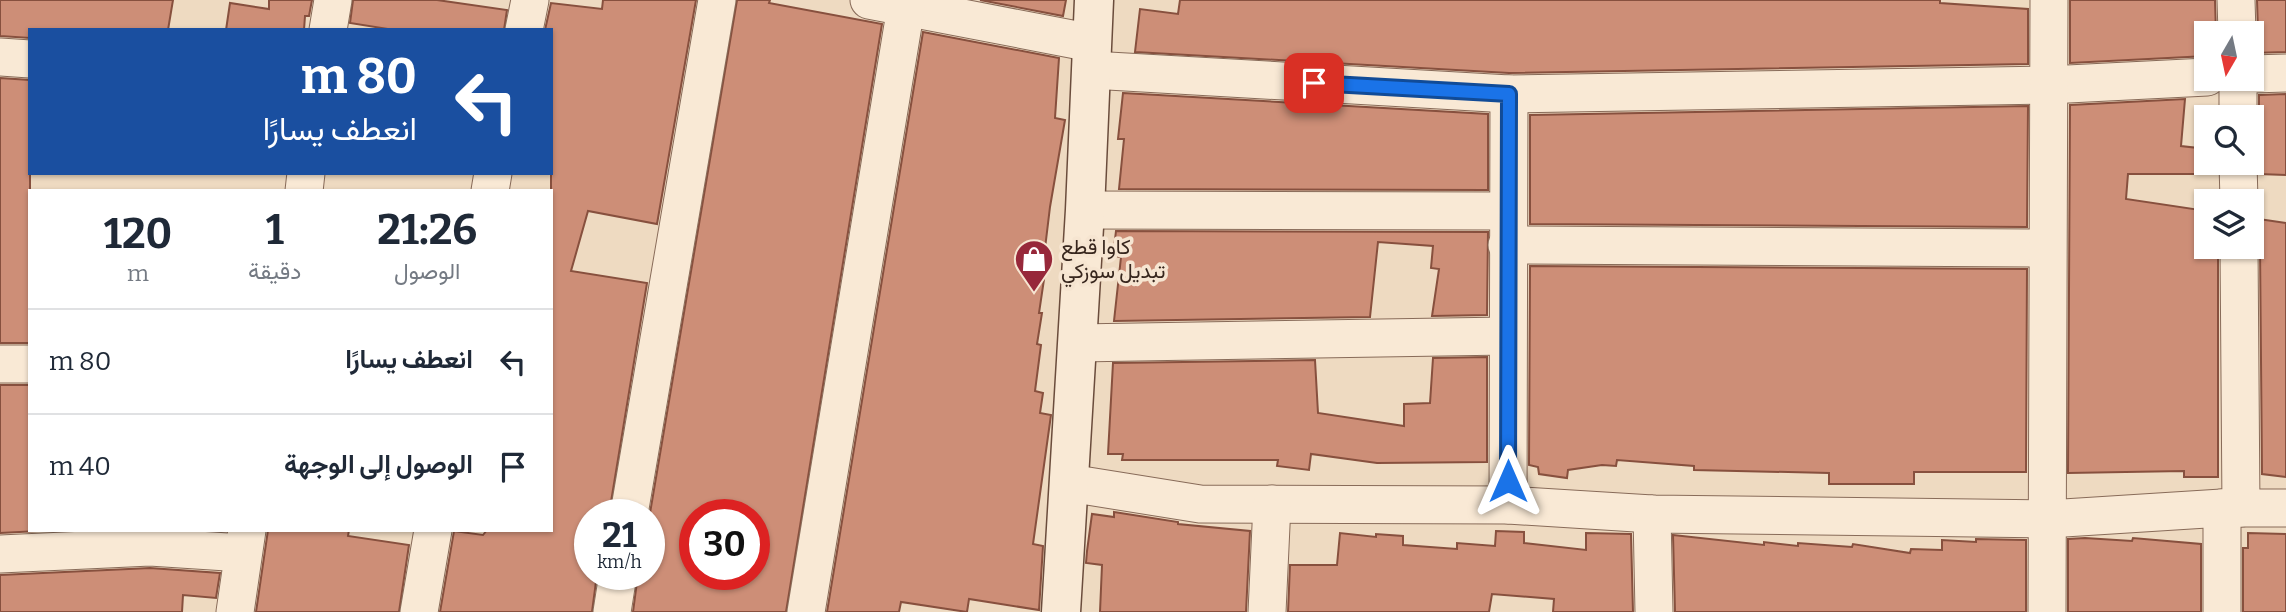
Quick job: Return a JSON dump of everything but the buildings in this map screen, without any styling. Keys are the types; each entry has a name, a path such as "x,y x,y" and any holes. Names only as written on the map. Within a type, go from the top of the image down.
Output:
{"street":[{"path":"328,28 333,0"},
{"path":"524,28 530,0"},
{"path":"632,499 717,0"},
{"path":"869,0 906,7 1092,57 1509,94 2048,85 2194,78"},
{"path":"1061,612 1086,210 1094,0"},
{"path":"2047,612 2049,0"},
{"path":"2236,0 2237,21"},
{"path":"806,612 906,7"},
{"path":"0,57 28,59"},
{"path":"2264,74 2286,73"},
{"path":"1508,505 1509,94"},
{"path":"1086,210 2047,248"},
{"path":"2222,612 2232,508 2239,259"},
{"path":"1077,344 1507,335"},
{"path":"0,364 28,364"},
{"path":"1069,483 1200,504 1508,505 1652,514 2048,519 2232,508 2286,508"},
{"path":"1267,612 1272,504"},
{"path":"1652,514 1654,612"},
{"path":"419,612 433,532"},
{"path":"0,554 245,542 235,612"},
{"path":"612,612 615,590"}],"place":[{"name":"كاوا قطع تبديل سوزكي","path":"1034,293"}],"route":[{"path":"1314,83 1509,94 1508,481"}]}
